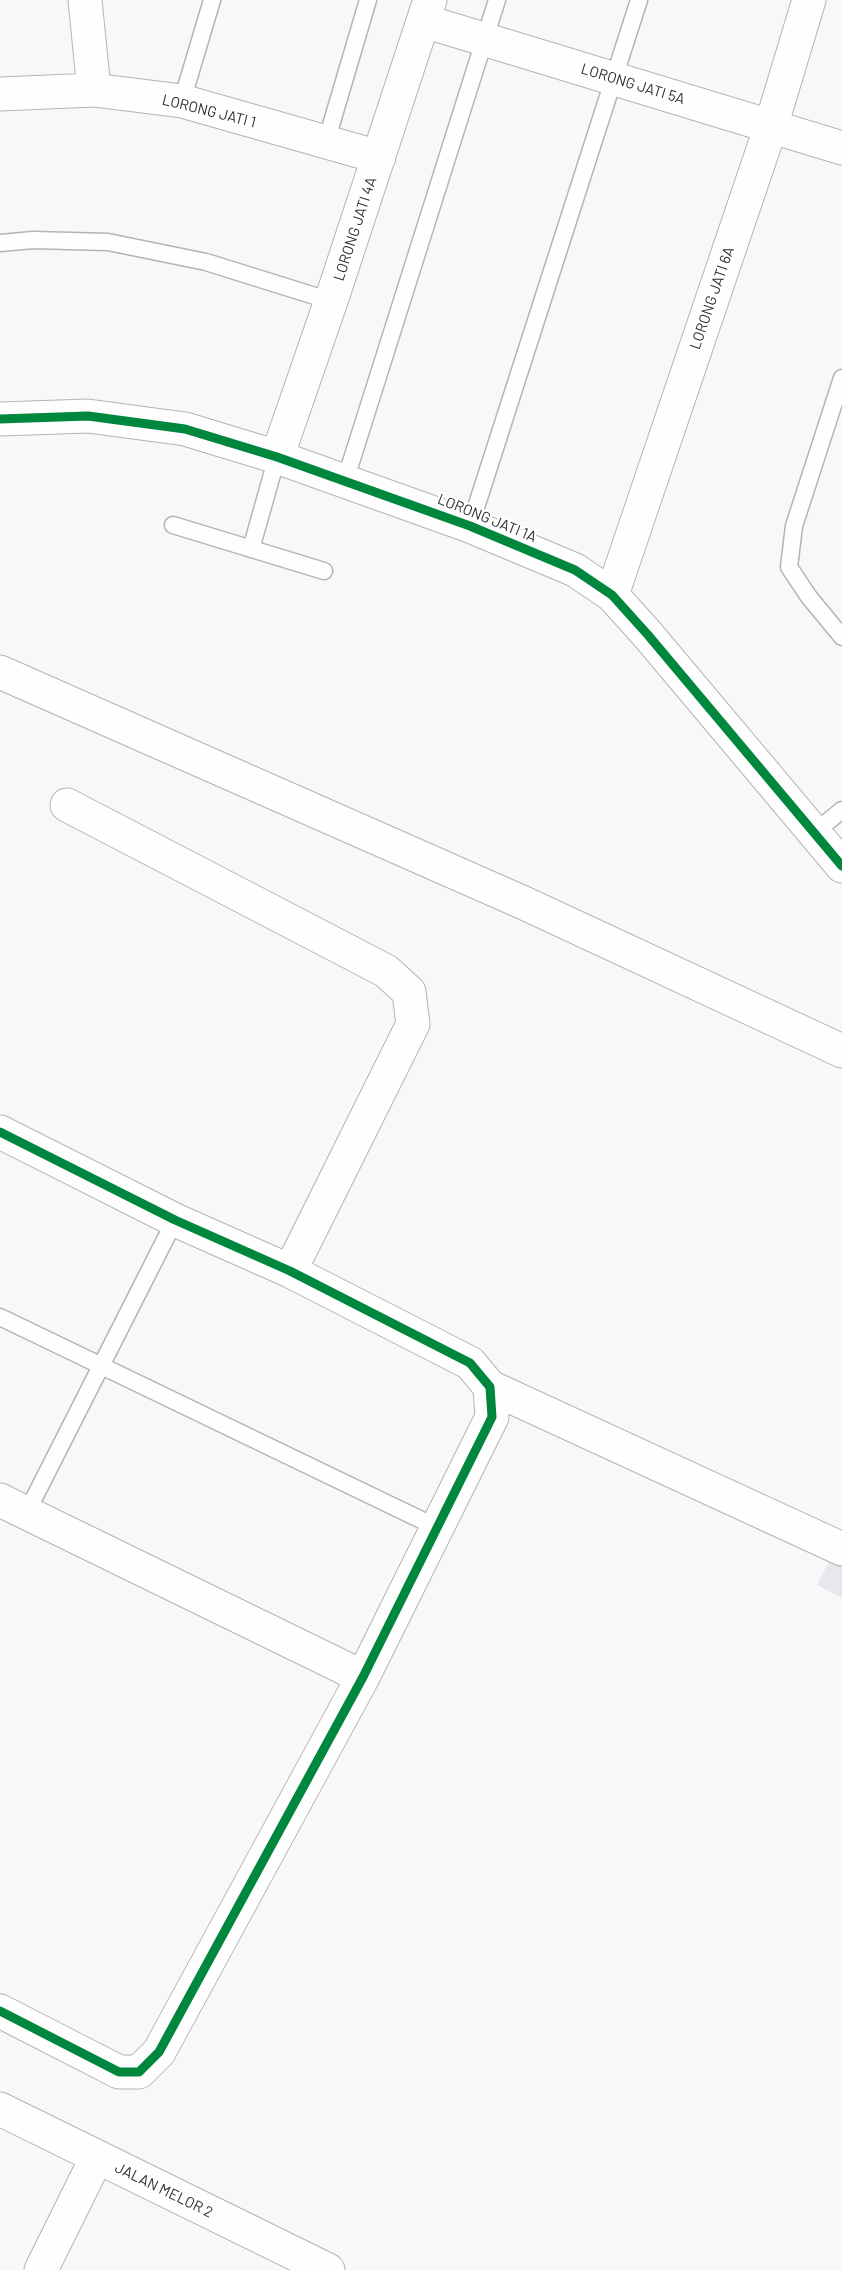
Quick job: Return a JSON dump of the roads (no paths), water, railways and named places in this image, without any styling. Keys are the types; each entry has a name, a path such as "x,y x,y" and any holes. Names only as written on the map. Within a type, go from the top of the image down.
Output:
{"street":[{"path":"85,0 94,90"},
{"name":"LORONG JATI 6A","path":"612,595 771,126 809,0"},
{"name":"LORONG JATI 5A","path":"427,10 485,39 842,148"},
{"name":"LORONG JATI 4A","path":"277,457 427,10"},
{"name":"LORONG JATI 1","path":"0,94 94,90 182,101 379,157"},
{"name":"LORONG JATI 1A","path":"0,419 88,416 185,429 277,457 470,526 575,570 612,595 842,866"},
{"path":"0,672 524,903 842,1051"},
{"path":"66,805 386,971 409,992 413,1024 290,1271"},
{"path":"0,1132 175,1220 290,1271 470,1363 490,1387 842,1549"},
{"path":"0,2011 119,2072 139,2072 159,2052 363,1677 438,1528 492,1417 490,1387"},
{"path":"14,1506 363,1677"},
{"name":"JALAN MELOR 2","path":"0,2109 328,2270"},
{"path":"41,2270 97,2157"}],"lane":[{"path":"182,101 212,0"},
{"path":"327,142 368,0"},
{"path":"345,481 497,0"},
{"path":"470,526 639,0"},
{"path":"0,243 33,240 108,242 206,262 331,301"},
{"path":"842,378 794,526 789,567 809,597 842,638"},
{"path":"251,549 277,457"},
{"path":"173,525 324,571"},
{"path":"815,832 842,810"},
{"path":"14,1506 102,1366 175,1220"},
{"path":"0,1317 438,1528"}]}
